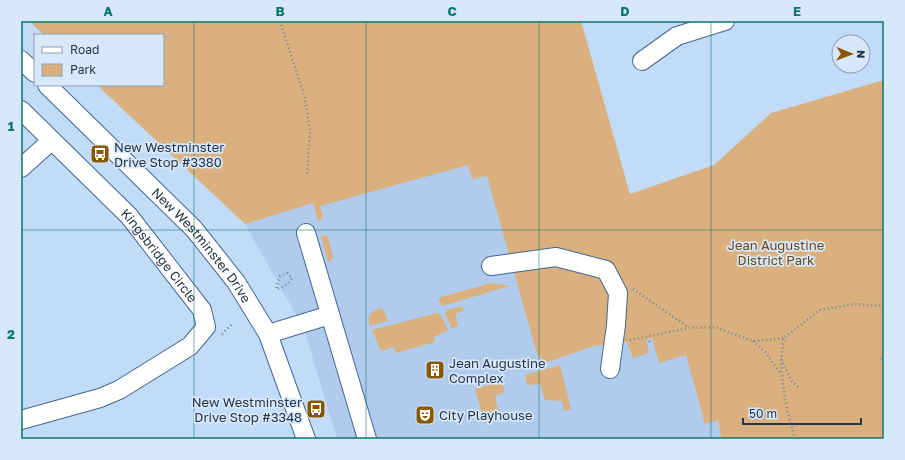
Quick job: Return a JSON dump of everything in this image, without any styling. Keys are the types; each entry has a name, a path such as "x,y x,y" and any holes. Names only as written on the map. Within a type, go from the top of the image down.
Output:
{"street":[{"path":"642,61 676,36 725,21"},
{"path":"21,60 34,72"},
{"name":"New Westminster Drive","path":"48,86 194,229 236,282 268,334 306,439"},
{"name":"Kingsbridge Circle","path":"21,110 129,216 202,310 206,328 190,346 119,390 100,398 21,420"},
{"path":"21,168 51,141"},
{"path":"306,233 367,439"},
{"path":"490,266 556,257 606,270 618,293 614,344 610,369"},
{"path":"268,334 330,315"}],"path":[{"path":"280,21 305,98 310,131 307,174"},
{"path":"287,273 291,275 289,283 282,288 276,289 280,276 287,273"},
{"path":"631,288 689,328"},
{"path":"753,341 784,338 820,310 854,304 884,306"},
{"path":"614,344 689,328 715,327 753,341 764,352 781,374"},
{"path":"784,338 781,358 781,374 794,439"},
{"path":"881,360 884,354"},
{"path":"781,358 791,380 798,387"}],"shaded area":[{"path":"483,147 545,363 594,346 632,342 698,328 721,439 337,439 304,329 245,224"}],"green space":[{"name":"Jean Augustine District Park","path":"29,21 581,21 630,194 714,165 771,113 884,80 884,439 721,439 718,420 705,424 686,355 659,363 652,338 646,340 649,353 633,358 627,342 594,346 545,363 537,354 487,176 472,179 468,165 320,206 323,218 318,221 313,203 245,224 98,86 164,86 164,34 43,34"},
{"path":"325,235 328,237 333,257 330,262 328,262 321,236"},
{"path":"491,283 510,286 442,306 438,298"},
{"path":"462,306 464,310 455,314 458,325 452,329 445,314 447,310"},
{"path":"382,308 387,317 387,321 370,326 369,316 375,310"},
{"path":"437,313 441,315 448,330 434,337 435,342 396,353 394,347 381,351 372,330"},
{"path":"560,365 571,409 564,411 562,401 545,400 540,384 527,385 525,375"},
{"path":"501,381 505,392 495,396 499,413 485,424 475,389"}],"place":[{"name":"New Westminster Drive Stop #3380","path":"100,154"},
{"name":"Jean Augustine Complex","path":"435,370"},
{"name":"New Westminster Drive Stop #3348","path":"316,409"},
{"name":"City Playhouse","path":"425,415"}]}
